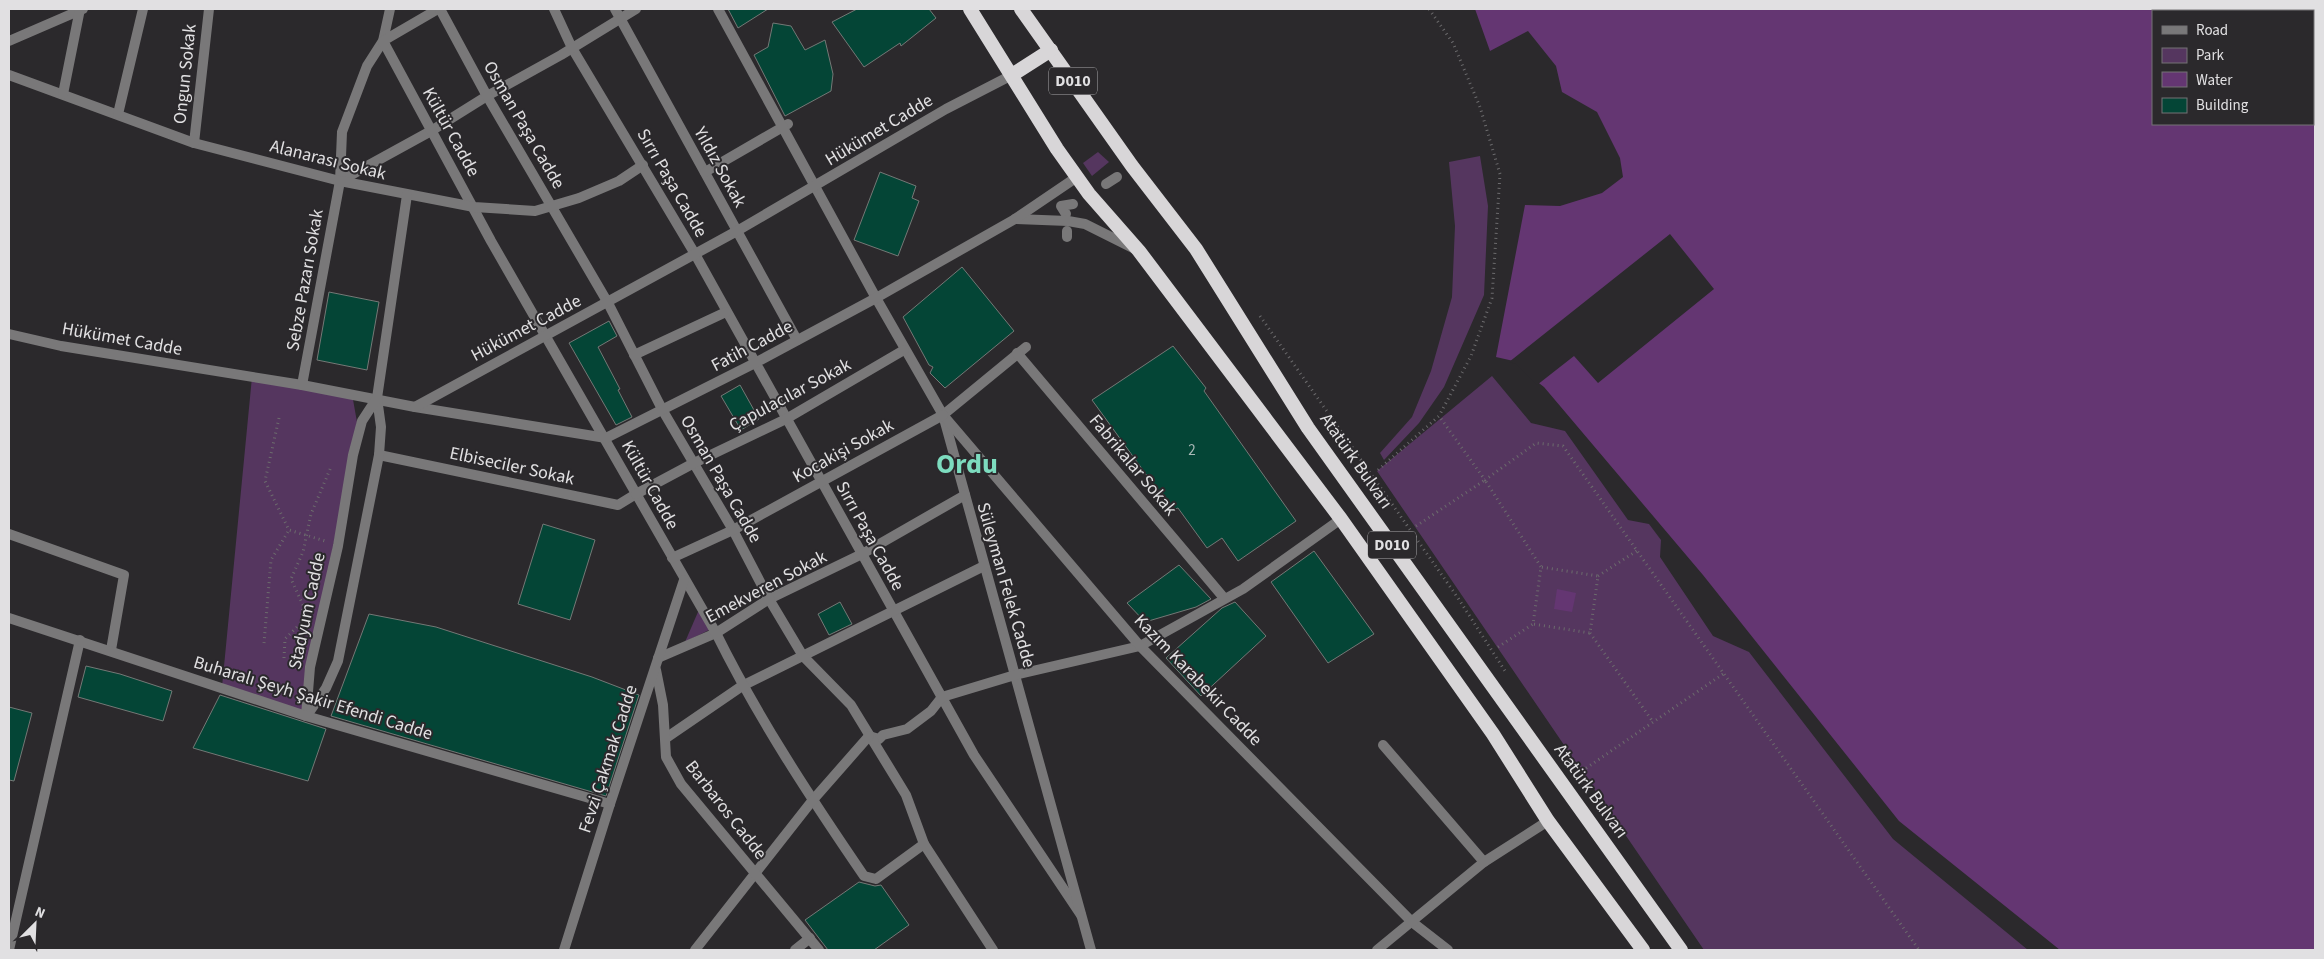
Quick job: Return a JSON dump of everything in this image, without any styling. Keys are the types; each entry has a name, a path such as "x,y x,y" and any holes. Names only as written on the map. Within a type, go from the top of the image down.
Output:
{"highway":[{"path":"970,9 1077,177"},
{"name":"D010","path":"1021,9 1051,50"},
{"path":"1012,75 1051,50"},
{"name":"Atatürk Bulvarı","path":"1051,50 1196,249 1308,428 1682,950"},
{"name":"D010","path":"1077,177 1139,251 1341,519 1493,734 1548,821 1643,950"}],"street":[{"path":"9,41 81,9"},
{"path":"63,94 81,9"},
{"path":"118,114 143,9"},
{"name":"Ongun Sokak","path":"194,143 209,9"},
{"path":"383,41 390,9"},
{"path":"383,41 439,9"},
{"name":"Osman Paşa Cadde","path":"439,9 487,96 608,303 663,411 733,530 769,599 803,656 851,705 906,795 924,844 993,950"},
{"name":"Sırrı Paşa Cadde","path":"554,9 572,48 695,254 974,755 1081,916"},
{"path":"340,181 431,131 487,96 572,48 618,13 636,9"},
{"name":"Süleyman Felek Cadde","path":"718,9 786,125 815,187 904,350 942,415 1091,950"},
{"name":"Yıldız Sokak","path":"618,13 797,340"},
{"name":"Kültür Cadde","path":"383,41 431,131 546,336 716,633 742,686 812,801 864,876 876,879 924,844"},
{"name":"Sebze Pazarı Sokak","path":"302,384 340,181 342,132 367,66 383,41"},
{"name":"Alanarası Sokak","path":"9,75 194,143 340,181 474,207 535,210 579,198 619,181 643,165"},
{"name":"Hükümet Cadde","path":"9,334 61,346 302,384 415,407 737,232 946,109 1012,75"},
{"path":"705,172 786,125"},
{"name":"Fatih Cadde","path":"606,438 663,411 876,298 1015,219 1077,177"},
{"path":"1106,184 1116,177"},
{"name":"Stadyum Cadde","path":"306,716 326,688 338,661 379,455 381,427 377,398 407,195"},
{"path":"1066,214 1061,206 1073,204"},
{"path":"1015,219 1068,221 1086,224 1139,251"},
{"path":"634,355 726,312"},
{"name":"Kocakişi Sokak","path":"672,558 733,530 942,415 1026,347"},
{"name":"Çapulacılar Sokak","path":"636,494 694,463 786,419 904,350"},
{"name":"Fabrikalar Sokak","path":"1017,353 1224,598"},
{"name":"Stadyum Cadde","path":"306,716 310,667 338,546 353,455 362,421 377,398"},
{"path":"415,407 606,438"},
{"name":"Kazım Karabekir Cadde","path":"942,415 1140,646 1412,922 1448,950"},
{"name":"Elbiseciler Sokak","path":"379,455 618,505 636,494"},
{"name":"Emekveren Sokak","path":"658,658 716,633 769,599 862,554 965,495"},
{"path":"695,950 812,801 869,736 879,739 883,735 907,729 931,711 942,697 1014,674 1140,646 1243,589 1341,519"},
{"path":"9,534 124,575 111,650"},
{"path":"666,738 742,686 984,566"},
{"name":"Fevzi Çakmak Cadde","path":"564,950 684,580"},
{"name":"Buharalı Şeyh Şakir Efendi Cadde","path":"9,618 111,650 306,716 610,804"},
{"path":"9,950 80,640"},
{"name":"Barbaros Cadde","path":"656,669 663,705 666,757 681,784 819,950"},
{"path":"1383,746 1484,862"},
{"path":"1378,950 1484,862 1548,821"},
{"path":"796,950 810,938"}],"path":[{"path":"1378,470 1439,416 1471,356 1492,298 1500,174 1480,107 1453,42 1429,9"},
{"path":"1258,313 1458,598 1510,678"},
{"path":"1439,416 1485,480 1541,567 1533,624"},
{"path":"279,418 265,481 289,530"},
{"path":"1416,526 1536,443 1563,446 1919,950"},
{"path":"284,658 285,639 302,622 303,605 291,579 303,552 311,514 331,467"},
{"path":"289,530 338,546"},
{"path":"264,643 271,560 289,530"},
{"path":"1541,567 1598,576 1638,550"},
{"path":"1598,576 1590,633 1654,722"},
{"path":"1498,647 1533,624 1590,633"},
{"path":"1582,772 1723,674"}],"green space":[{"path":"1098,152 1109,162 1092,176 1083,163"},
{"path":"1480,156 1488,206 1484,295 1444,387 1419,423 1384,460 1380,453 1412,417 1431,371 1452,297 1455,226 1449,162"},
{"path":"1492,376 1531,423 1565,431 1628,520 1649,524 1661,540 1660,557 1713,636 1749,652 1893,839 2028,950 1704,950 1377,471"},
{"path":"252,377 352,394 357,422 310,667 306,716 222,687"},
{"path":"701,605 713,628 685,642"}],"water":[{"path":"1475,9 2315,9 2315,950 2060,950 1899,821 1703,575 1544,387 1531,377 1518,362 1496,357 1525,205 1560,206 1602,193 1623,177 1620,158 1597,112 1562,92 1556,66 1528,31 1490,51"},
{"path":"1557,589 1576,593 1572,612 1554,609"}],"pier":[{"path":"1670,234 1714,289 1598,383 1574,356 1537,385 1516,364 1509,362"}],"building":[{"path":"728,9 768,9 738,28"},
{"path":"857,9 929,9 936,18 901,46 900,43 864,67 832,22"},
{"path":"773,23 791,26 805,50 825,40 833,74 831,91 785,116 754,55 768,47"},
{"path":"880,172 916,186 912,198 919,201 898,256 854,240"},
{"path":"962,267 1014,331 945,388 930,373 933,367 929,365 903,317"},
{"path":"329,292 379,302 367,370 317,360"},
{"path":"609,321 617,336 598,347 632,417 616,425 569,343"},
{"path":"1173,346 1206,388 1204,391 1296,521 1238,561 1222,538 1207,548 1178,508 1172,510 1092,400"},
{"path":"740,385 759,419 741,430 721,396"},
{"path":"543,524 595,540 570,620 518,604"},
{"path":"1314,551 1374,634 1328,663 1271,582"},
{"path":"1179,565 1211,599 1196,607 1145,622 1127,603"},
{"path":"840,602 852,624 829,635 818,614"},
{"path":"1235,602 1266,636 1201,696 1166,658 1222,608"},
{"path":"369,614 436,627 592,677 639,695 606,796 331,716"},
{"path":"86,666 120,674 172,691 163,721 78,697"},
{"path":"220,695 326,729 308,781 193,748"},
{"path":"9,707 32,713 14,781 9,780"},
{"path":"859,882 875,886 881,885 909,925 874,950 828,950 805,920"}],"district":[{"name":"Ordu","path":"967,464"}]}
